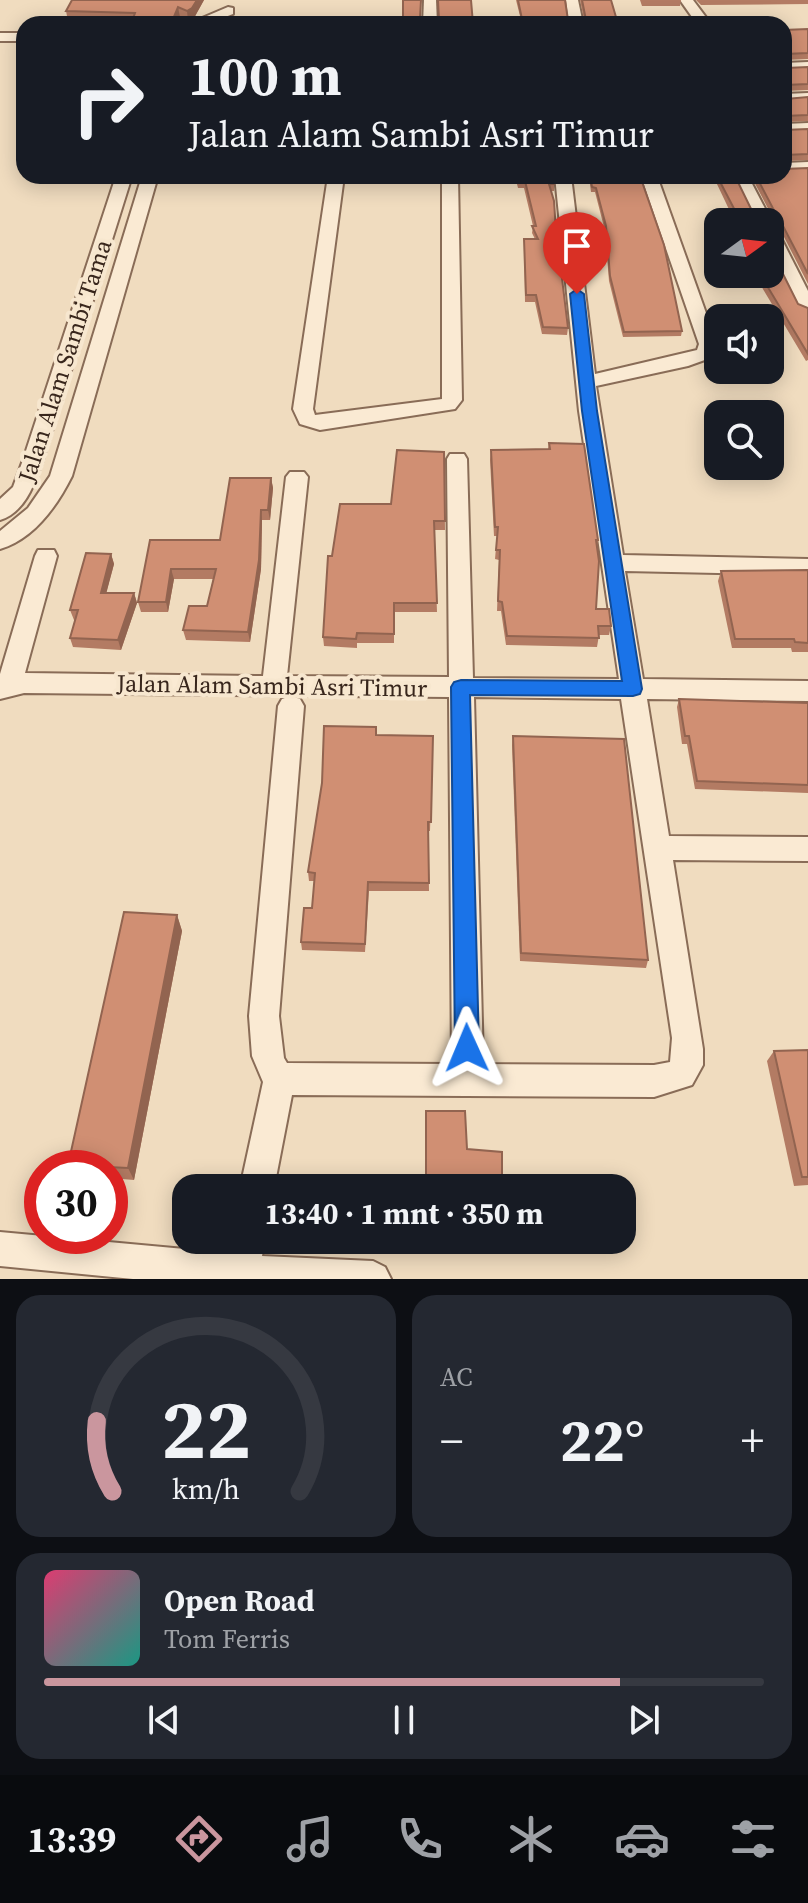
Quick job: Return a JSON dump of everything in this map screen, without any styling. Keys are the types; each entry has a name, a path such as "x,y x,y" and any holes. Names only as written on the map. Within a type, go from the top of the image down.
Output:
{"street":[{"path":"215,16 228,11"},
{"name":"Jalan Alam Sambi Tama","path":"0,512 22,490 121,184"},
{"name":"Jalan Alam Sambi Tama","path":"0,541 37,515 52,496 61,476 148,184"},
{"path":"335,184 303,409 307,419 334,423 448,405 452,400 450,184"},
{"path":"279,1079 654,1081 676,1078 686,1071 689,1062 588,394 564,184"},
{"path":"588,394 706,353 708,344 652,184"},
{"path":"744,184 757,208"},
{"path":"784,262 808,309"},
{"path":"457,459 468,1079"},
{"path":"279,1079 270,1068 266,1053 264,1016 297,477"},
{"path":"9,683 46,556"},
{"path":"613,563 808,567"},
{"name":"Jalan Alam Sambi Asri Timur","path":"9,683 283,696 461,687 808,691"},
{"path":"658,848 808,849"},
{"path":"260,1174 279,1079"},
{"path":"0,1249 245,1256 373,1279"}],"building":[{"path":"72,0 197,0 187,11 178,7 174,16 66,11"},
{"path":"403,0 421,0 420,16 403,16"},
{"path":"438,0 471,0 472,16 439,16"},
{"path":"518,0 565,0 567,16 521,16"},
{"path":"582,0 611,0 616,16 585,16"},
{"path":"808,29 808,53 792,54 792,30"},
{"path":"808,67 808,84 792,85 792,68"},
{"path":"808,97 808,115 792,116 792,98"},
{"path":"808,129 808,154 792,155 792,130"},
{"path":"808,168 808,274 784,228 784,208 773,208 760,184 792,184 792,169"},
{"path":"526,184 549,184 554,201 558,262 568,328 543,327 536,295 526,295 524,239 538,239 532,226 536,226"},
{"path":"591,184 643,184 664,245 682,331 624,332 610,276 606,226 596,188"},
{"path":"721,184 739,184 751,208 734,208"},
{"path":"784,276 798,304 808,308 808,354 784,314 784,304 778,304 768,288 784,288"},
{"path":"549,443 584,444 598,540 596,609 609,609 611,626 598,626 599,638 507,636 502,602 498,601 500,550 496,550 498,527 495,527 491,450 550,449"},
{"path":"397,450 444,452 445,521 434,521 437,603 394,603 394,634 357,633 356,639 323,637 328,556 332,556 340,504 391,504"},
{"path":"230,478 271,478 268,510 261,510 259,560 248,632 183,630 189,606 207,606 216,569 171,569 166,602 138,602 150,540 220,540"},
{"path":"86,553 111,554 101,593 134,593 118,640 70,638 78,610 70,610"},
{"path":"808,570 808,643 795,642 794,639 735,639 721,571"},
{"path":"679,699 808,703 808,785 697,781"},
{"path":"324,726 376,727 376,735 433,736 431,822 428,822 429,883 368,882 365,944 301,942 304,908 312,908 315,873 308,872 322,783"},
{"path":"513,736 624,739 648,960 521,953"},
{"path":"124,912 177,915 128,1168 128,1150 71,1150"},
{"path":"808,1050 808,1177 802,1177 774,1051"},
{"path":"426,1111 465,1111 467,1149 502,1152 502,1174 426,1174"}],"route":[{"path":"467,1048 461,687 633,689 589,411 577,294"}]}
